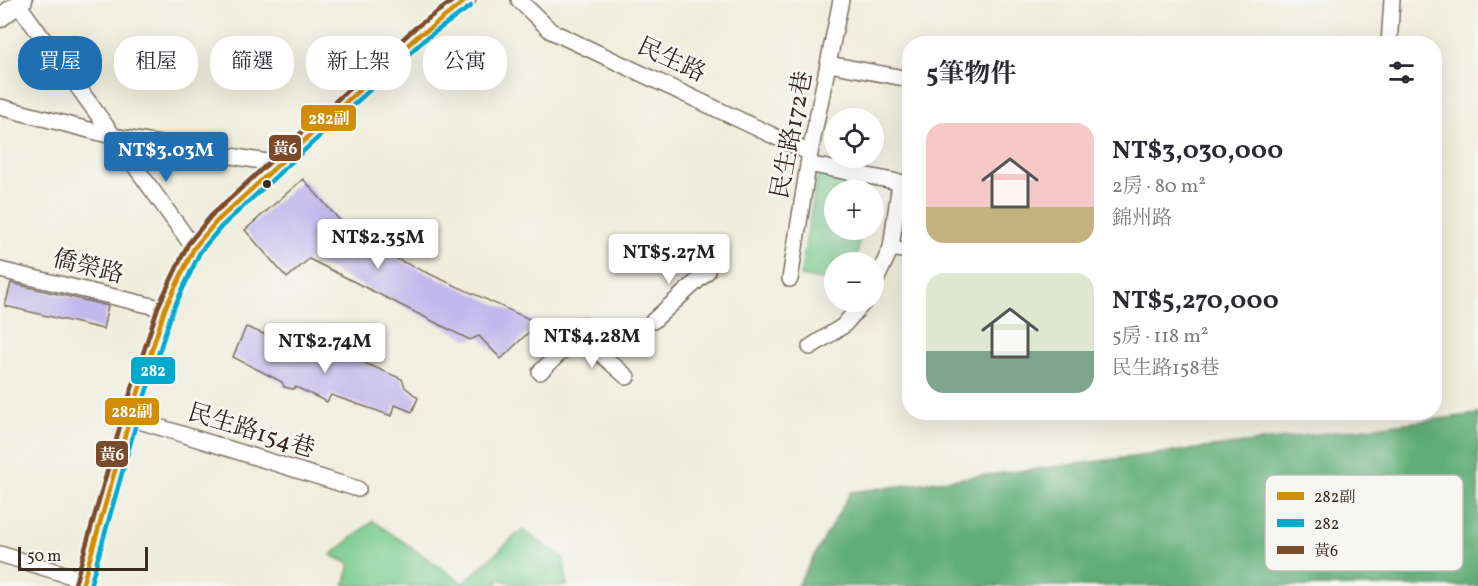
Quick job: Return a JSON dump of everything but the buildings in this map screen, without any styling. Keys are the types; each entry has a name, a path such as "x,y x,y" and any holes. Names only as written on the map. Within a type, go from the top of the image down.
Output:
{"street":[{"path":"0,554 83,583 130,418 165,309 194,248 216,222 420,34 466,0"},
{"name":"民生路","path":"519,0 551,31 809,159 902,182"},
{"name":"民生路172巷","path":"790,279 809,159 830,64 841,0"},
{"path":"1390,36 1392,0"},
{"path":"0,18 21,2 112,136 194,248"},
{"path":"830,64 902,78"},
{"path":"0,107 112,136 279,164"},
{"path":"884,263 891,248 902,193"},
{"path":"891,248 902,249"},
{"name":"僑榮路","path":"0,270 165,309"},
{"path":"653,321 707,272"},
{"path":"810,347 843,326 855,312"},
{"path":"540,372 581,330 627,377"},
{"name":"民生路154巷","path":"130,418 358,489"}],"green space":[{"path":"817,175 846,180 824,180 824,240 859,240 858,252 824,252 824,280 800,276"},
{"path":"1478,414 1478,586 797,586 851,492"},
{"path":"373,521 463,583 522,530 564,558 567,586 519,586 500,579 496,586 344,586 350,564 331,555"}],"transit line":[{"name":"黃6","path":"75,584 123,416 158,307 188,244 211,216 415,28 454,0"},
{"name":"282副","path":"82,586 130,418 165,309 194,248 216,222 420,34 466,0"},
{"name":"282","path":"90,586 137,420 172,312 200,252 221,227 424,40 471,6"}]}
